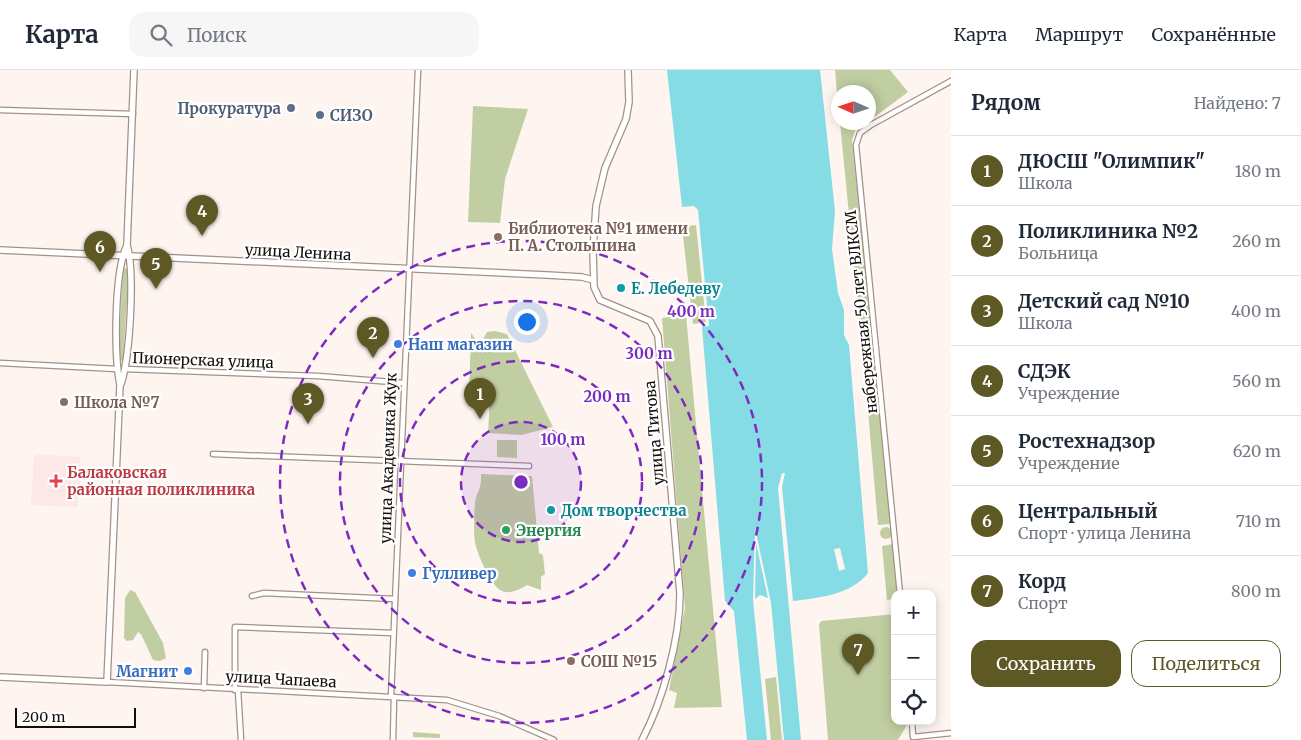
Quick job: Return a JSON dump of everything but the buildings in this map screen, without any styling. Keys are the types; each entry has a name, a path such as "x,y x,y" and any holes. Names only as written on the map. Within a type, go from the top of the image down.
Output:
{"main road":[{"path":"107,682 120,385 125,369 130,256 127,245 134,70"},
{"name":"улица Титова","path":"628,70 629,102 626,119 605,168 596,206 593,280 595,293 600,300 650,321 658,336 680,609 668,668 652,717 642,740"},
{"path":"120,385 116,369 120,273 122,256 127,245"},
{"name":"улица Ленина","path":"0,250 574,276 593,280"},
{"name":"Пионерская улица","path":"116,369 125,369"},
{"name":"улица Чапаева","path":"0,677 107,682"}],"street":[{"name":"улица Академика Жук","path":"393,740 393,633 418,70"},
{"name":"набережная 50 лет ВЛКСМ","path":"900,590 856,145 860,133 871,125 951,81"},
{"path":"0,110 133,114"},
{"name":"Пионерская улица","path":"0,363 116,369"},
{"name":"Пионерская улица","path":"125,369 318,376 404,383"},
{"path":"213,454 529,466"},
{"path":"252,596 264,593 395,599"},
{"path":"241,740 236,690 235,627 393,633"},
{"path":"204,688 205,652"},
{"name":"улица Чапаева","path":"107,682 236,690 392,696 462,703 554,740"},
{"path":"912,725 911,738 951,733"}],"shaded area":[{"name":"Балаковская районная поликлиника","path":"34,454 80,457 78,507 31,505"}],"green space":[{"path":"835,70 890,70 908,92 876,116 876,85 836,85"},
{"path":"473,106 528,109 505,179 500,223 468,222"},
{"path":"841,130 856,130 852,140 871,324 860,326"},
{"path":"696,225 706,322 693,324 682,227"},
{"path":"123,268 129,269 123,361 118,360"},
{"path":"686,315 722,707 674,708 677,693 669,690 685,608 662,318"},
{"path":"870,328 870,338 862,341 860,330"},
{"path":"495,331 507,334 553,427 521,435 488,433 490,396 469,395 471,333 480,345 487,332"},
{"path":"873,340 891,524 878,525 862,343"},
{"path":"497,440 517,440 517,458 497,457"},
{"name":"Энергия","path":"481,474 532,476 539,553 543,555 545,574 541,577 541,590 527,585 511,592 505,592 496,586 487,573 476,547 474,537 475,504 481,484"},
{"path":"886,527 892,533 886,539 880,533"},
{"path":"893,544 897,590 891,590 891,600 887,600 882,546"},
{"path":"130,590 135,592 163,643 166,658 160,661 153,660 141,634 138,632 133,640 127,641 124,638 125,598"},
{"path":"891,614 891,725 907,725 898,740 828,740 819,625 821,621"},
{"path":"776,677 782,740 771,740 765,679"},
{"path":"413,732 440,734 440,738 413,737"}],"water":[{"path":"667,70 820,70 835,211 832,249 838,293 844,310 844,335 849,345 868,573 853,586 843,591 823,597 793,601 782,487 785,473 782,473 778,488 801,740 784,740 771,603 755,528 753,600 767,740 747,740 734,611 725,601 702,327 709,326 698,210 694,206 682,207"},
{"path":"756,543 768,598 760,595 755,599"}],"pier":[{"path":"840,548 845,569 839,571 834,549"}],"place":[{"name":"Прокуратура","path":"291,108"},
{"name":"СИЗО","path":"320,115"},
{"name":"СДЭК","path":"202,236"},
{"name":"Библиотека №1 имени П. А. Столыпина","path":"498,237"},
{"name":"Центральный","path":"100,272"},
{"name":"Е. Лебедеву","path":"621,288"},
{"name":"Ростехнадзор","path":"156,289"},
{"name":"Наш магазин","path":"398,344"},
{"name":"Поликлиника №2","path":"373,358"},
{"name":"Школа №7","path":"64,402"},
{"name":"ДЮСШ \"Олимпик\"","path":"480,419"},
{"name":"Детский сад №10","path":"308,424"},
{"name":"Балаковская районная поликлиника","path":"56,481"},
{"name":"Дом творчества","path":"551,510"},
{"name":"Энергия","path":"506,530"},
{"name":"Гулливер","path":"412,573"},
{"name":"СОШ №15","path":"571,661"},
{"name":"Магнит","path":"188,671"},
{"name":"Корд","path":"858,675"}]}
